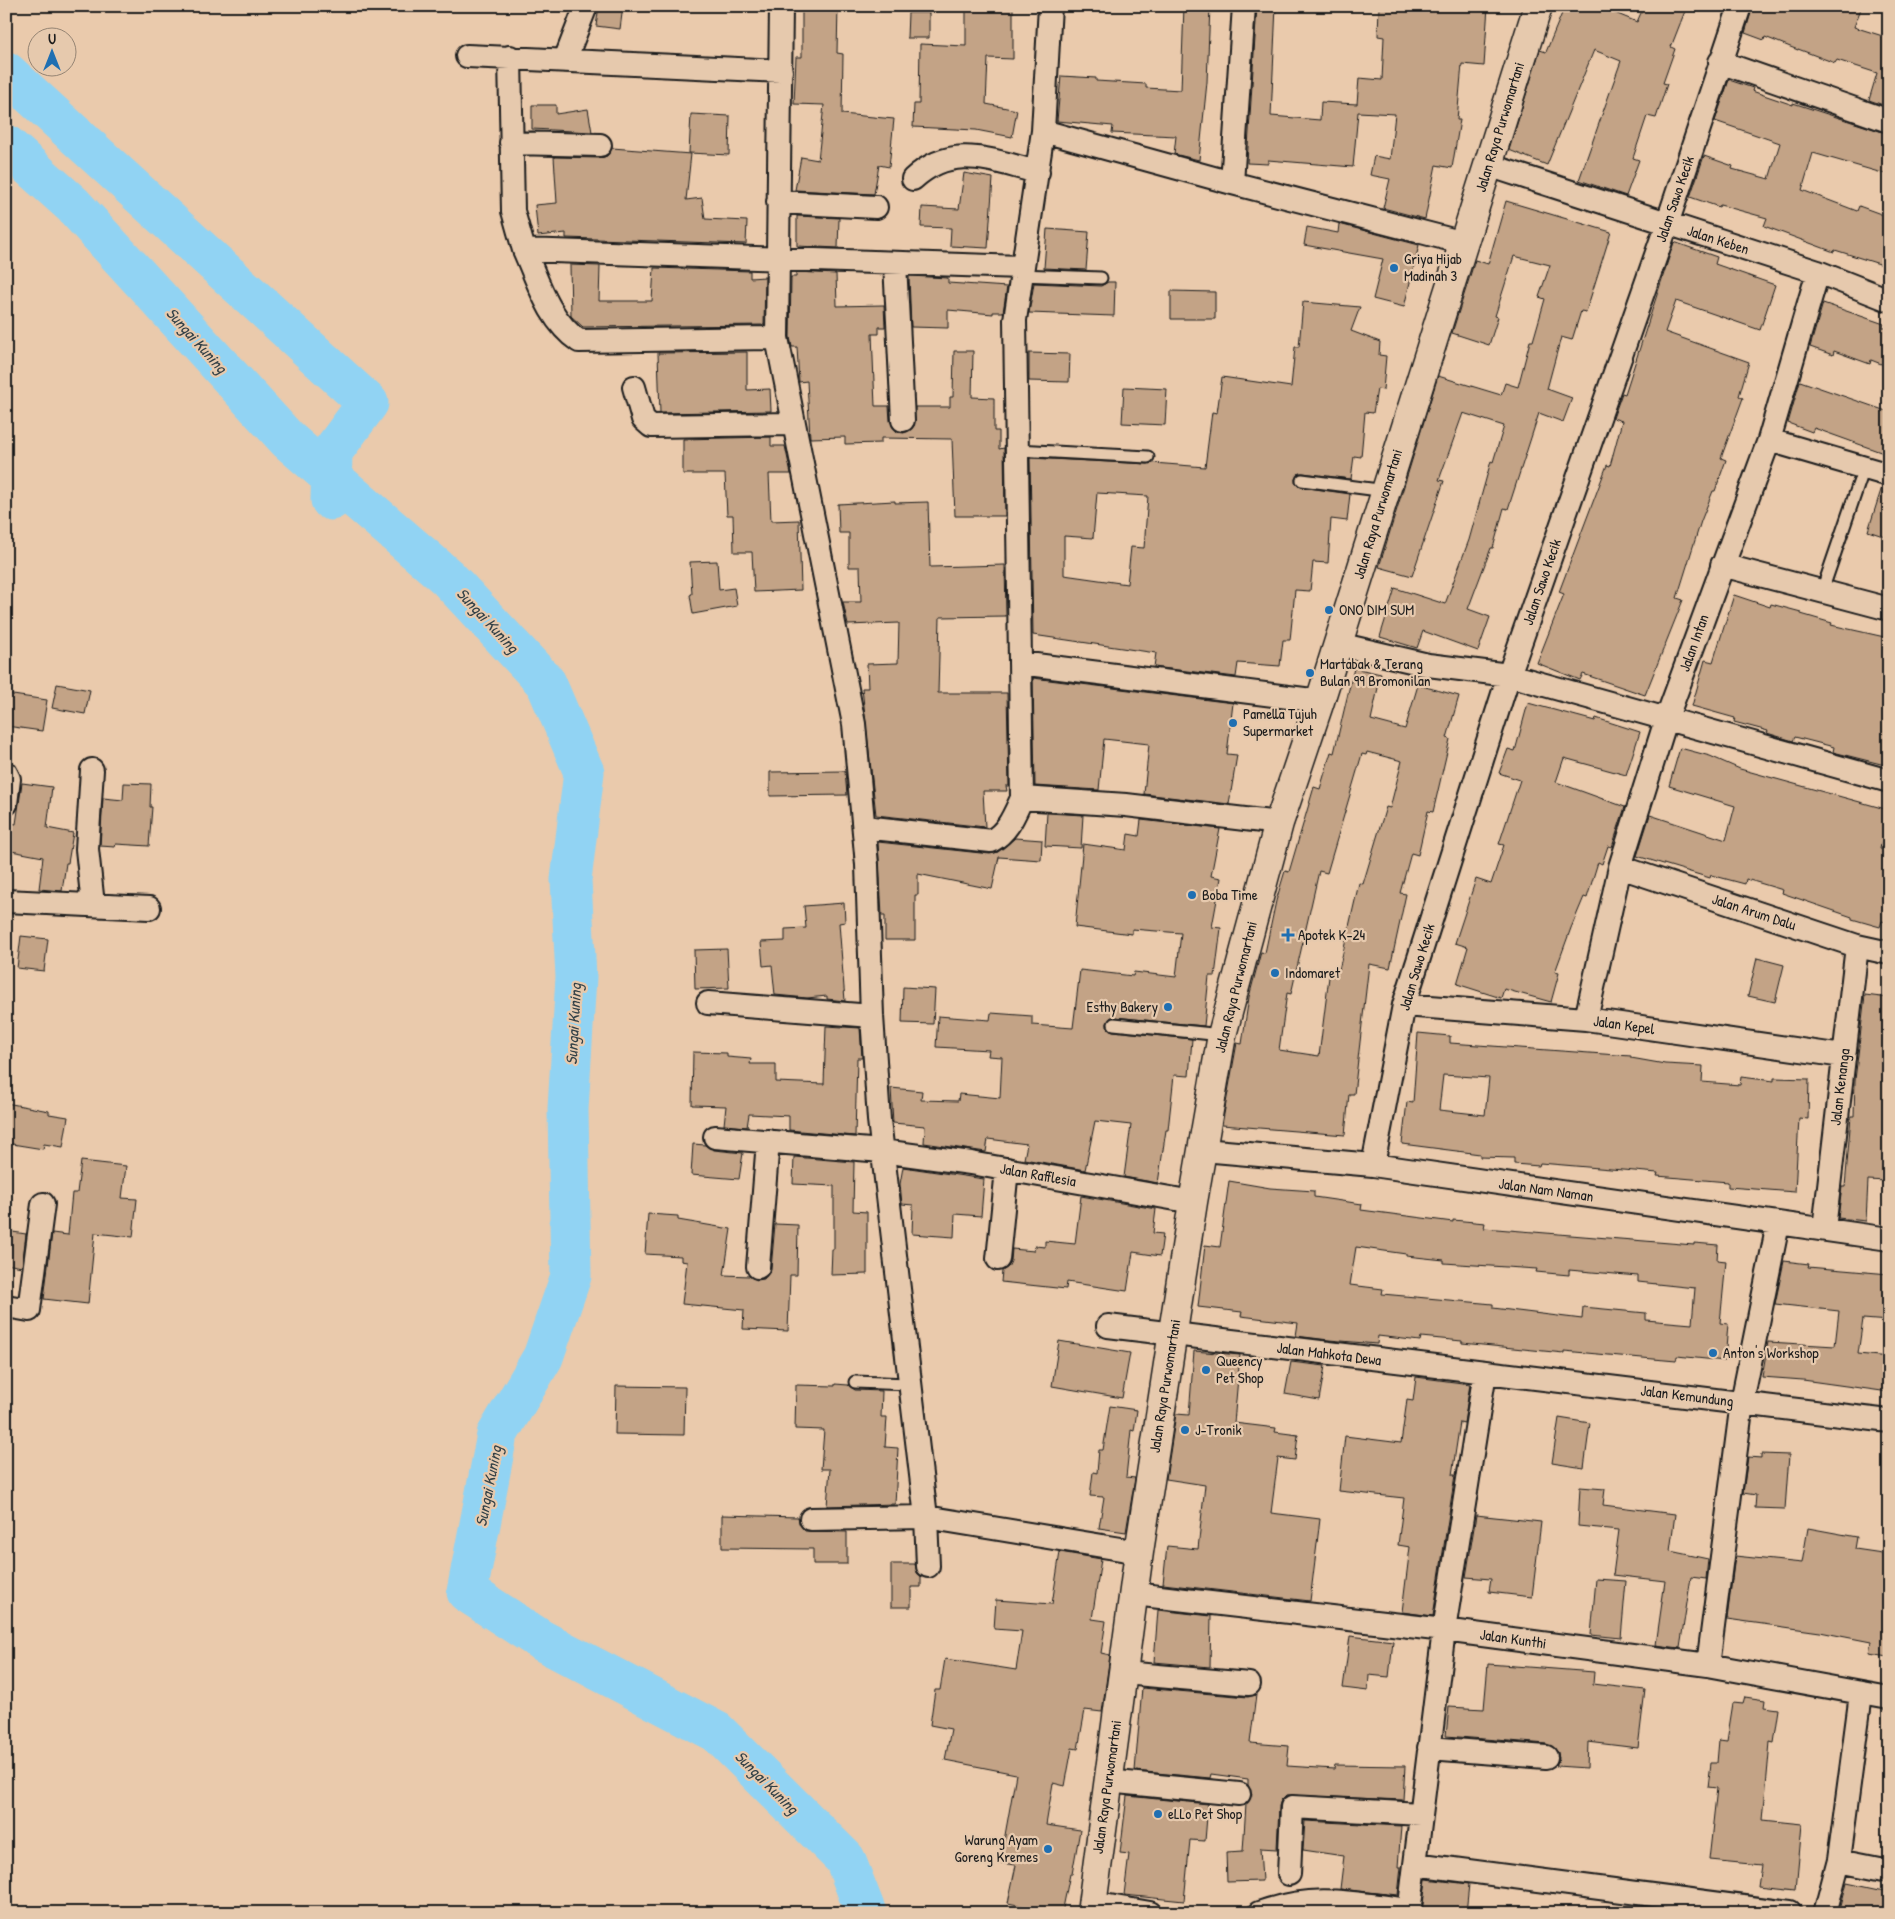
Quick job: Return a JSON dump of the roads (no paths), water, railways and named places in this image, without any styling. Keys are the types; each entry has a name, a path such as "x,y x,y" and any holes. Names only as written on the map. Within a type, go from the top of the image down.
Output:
{"street":[{"path":"565,60 586,6"},
{"path":"780,6 781,71 776,338 854,724 864,827 872,1016 882,1151 926,1517 928,1566"},
{"path":"864,827 990,841 999,837 1009,824 1022,798 1015,320 1021,271 1044,131 1050,6"},
{"path":"1232,184 1244,6"},
{"name":"Jalan Raya Purwomartani","path":"1091,1908 1139,1552 1193,1202 1222,1035 1279,823 1320,702 1538,6"},
{"name":"Jalan Sawo Kecik","path":"1373,1165 1404,1005 1509,675 1667,224 1740,6"},
{"path":"467,56 781,71"},
{"path":"510,57 513,211 524,250 551,310 572,336 579,341 776,338"},
{"path":"1720,62 1889,121"},
{"path":"1044,131 1232,184 1464,243"},
{"path":"512,143 600,145"},
{"path":"913,179 926,167 940,160 955,157 974,157 1038,172"},
{"name":"Jalan Keben","path":"1488,165 1818,272 1889,300"},
{"path":"778,202 876,207"},
{"path":"524,250 778,257 1021,271"},
{"path":"895,264 904,420"},
{"name":"Jalan Intan","path":"1586,1020 1620,867 1666,720 1769,440 1818,272"},
{"path":"634,387 643,419 651,426 792,424"},
{"path":"1769,440 1889,475"},
{"path":"1722,565 1889,609"},
{"path":"1338,644 1428,665 1509,675 1889,781"},
{"path":"1020,663 1320,702"},
{"path":"92,770 87,849 93,905"},
{"path":"6,773 9,779 6,804"},
{"path":"1022,798 1126,805 1279,823"},
{"name":"Jalan Arum Dalu","path":"1620,867 1857,946 1889,953"},
{"path":"6,901 149,908"},
{"name":"Jalan Kenanga","path":"1824,1229 1857,946"},
{"path":"708,1002 872,1016"},
{"name":"Jalan Kepel","path":"1404,1005 1586,1020 1843,1056"},
{"name":"Jalan Rafflesia","path":"715,1137 882,1151 1007,1169 1193,1202"},
{"path":"758,1267 768,1141"},
{"name":"Jalan Nam Naman","path":"1203,1150 1373,1165 1889,1239"},
{"path":"998,1259 1007,1169"},
{"path":"6,1306 29,1310 43,1204"},
{"path":"1708,1666 1742,1402 1778,1224"},
{"name":"Jalan Mahkota Dewa","path":"1108,1326 1484,1372"},
{"path":"1259,1913 1298,1902 1313,1900 1332,1900 1409,1911 1444,1630 1484,1372"},
{"name":"Jalan Kemundung","path":"1484,1372 1889,1421"},
{"path":"811,1519 926,1517 1139,1552"},
{"name":"Jalan Kunthi","path":"1134,1594 1444,1630 1708,1666 1889,1698"},
{"path":"1124,1673 1249,1684"},
{"path":"1826,1913 1839,1860 1861,1694"},
{"path":"1429,1748 1546,1757"},
{"path":"1107,1781 1239,1794"},
{"path":"1288,1874 1292,1807 1421,1814"},
{"path":"1839,1860 1889,1870"},
{"path":"1415,1864 1790,1913"},
{"path":"1091,1908 1150,1913"}],"lane":[{"path":"1021,271 1101,278"},
{"path":"1017,450 1148,457"},
{"path":"1822,592 1864,468"},
{"path":"1302,480 1386,491"},
{"path":"1114,1024 1222,1035"},
{"path":"855,1382 909,1384"}],"waterway":[{"path":"6,72 368,403 332,452 331,500"},
{"name":"Sungai Kuning","path":"6,145 73,205 288,440 448,578 546,683 584,772 571,880 576,977 568,1109 571,1276 543,1357 497,1435 467,1592 541,1640 717,1732 845,1859 866,1913"}],"place":[{"name":"Griya Hijab Madinah 3","path":"1394,268"},
{"name":"ONO DIM SUM","path":"1329,610"},
{"name":"Martabak & Terang Bulan 99 Bromonilan","path":"1310,673"},
{"name":"Pamella Tujuh Supermarket","path":"1233,723"},
{"name":"Boba Time","path":"1192,895"},
{"name":"Apotek K-24","path":"1288,935"},
{"name":"Indomaret","path":"1275,973"},
{"name":"Esthy Bakery","path":"1168,1007"},
{"name":"Anton's Workshop","path":"1713,1353"},
{"name":"Queency Pet Shop","path":"1206,1370"},
{"name":"J-Tronik","path":"1185,1430"},
{"name":"eLLo Pet Shop","path":"1158,1814"},
{"name":"Warung Ayam Goreng Kremes","path":"1048,1849"}]}
